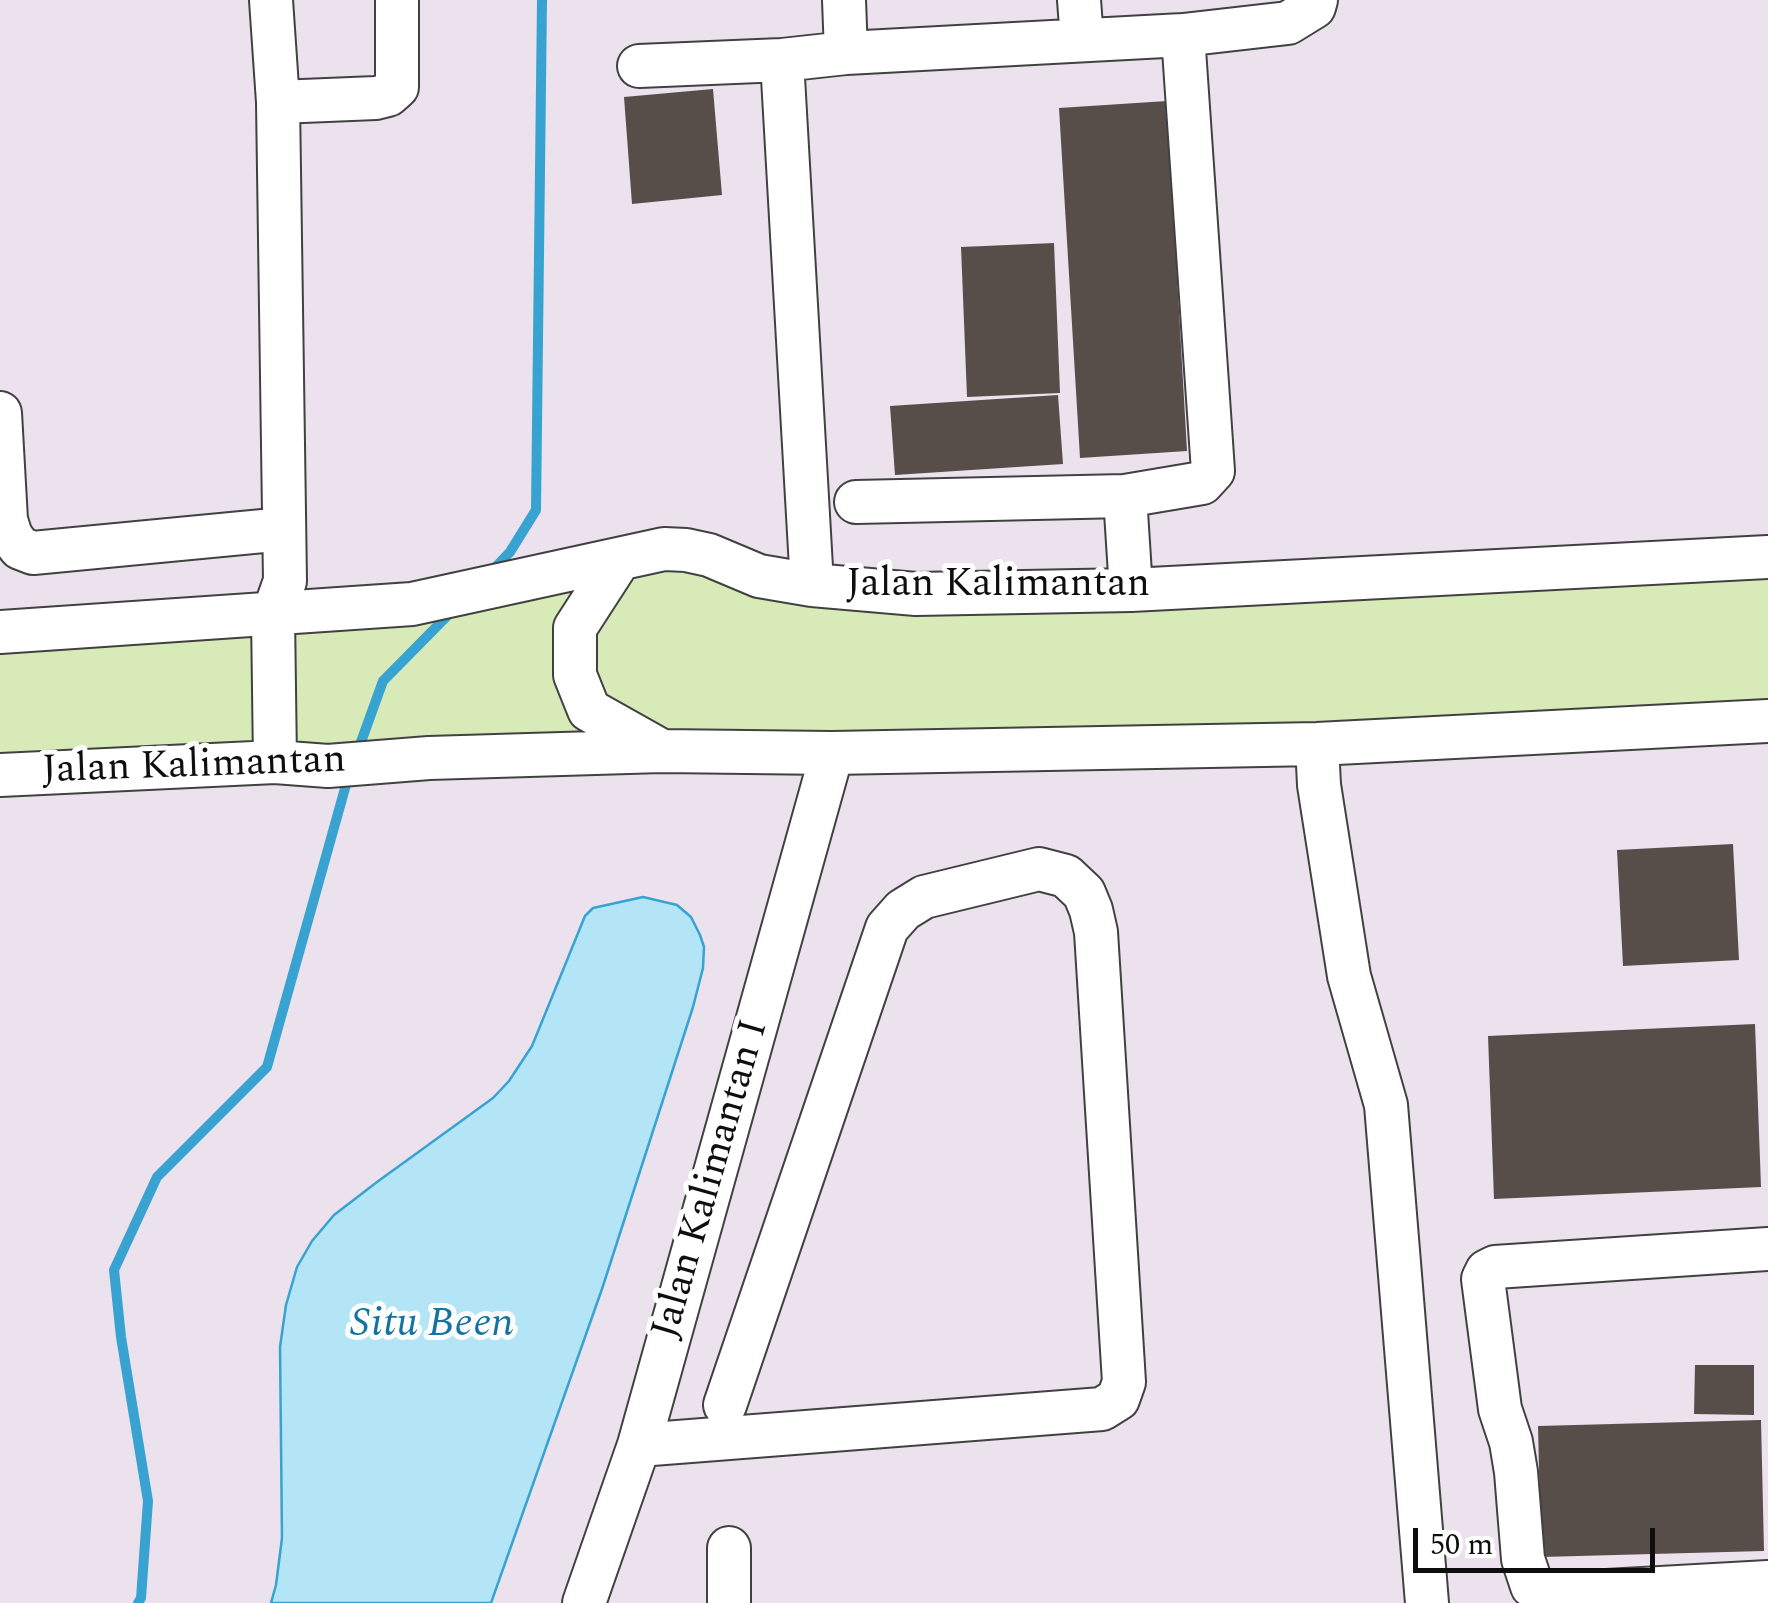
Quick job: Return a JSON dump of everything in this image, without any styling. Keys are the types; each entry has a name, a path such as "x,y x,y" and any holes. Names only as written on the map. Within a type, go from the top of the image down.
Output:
{"street":[{"path":"271,0 278,102 285,582 273,615 275,762"},
{"path":"278,102 388,95 396,86 397,0"},
{"path":"844,0 846,53"},
{"path":"639,66 782,60 1081,20 1183,35 1288,23 1314,8 1316,0"},
{"path":"856,502 1125,496 1202,483 1212,471 1183,35"},
{"path":"782,60 812,585"},
{"path":"0,412 6,520 20,548 33,553 284,530"},
{"path":"1125,496 1130,590"},
{"name":"Jalan Kalimantan","path":"0,632 412,604 664,549 709,555 759,576 916,594 1130,590 1768,558"},
{"path":"618,560 576,628 576,675 589,710 662,752"},
{"name":"Jalan Kalimantan","path":"0,775 275,762 328,766 430,758 662,752 832,753 1317,744 1768,720"},
{"path":"1317,744 1319,785 1349,976 1386,1105 1428,1603"},
{"name":"Jalan Kalimantan I","path":"584,1603 639,1445 832,753"},
{"path":"639,1445 1102,1409 1118,1399 1124,1382 1096,932 1084,893 1066,876 1040,869 924,897 902,910 887,928 725,1405"},
{"path":"1768,1249 1495,1267 1486,1271 1483,1279 1500,1408 1516,1472 1523,1559 1532,1586 1553,1594 1768,1582"},
{"path":"729,1548 729,1603"}],"shaded area":[{"path":"0,0 1768,0 1768,1603 0,1603"}],"green space":[{"path":"1768,557 1768,712 0,775 0,632 619,560 759,576"}],"water":[{"name":"Situ Been","path":"643,897 677,905 691,917 704,947 703,968 602,1289 491,1603 271,1603 282,1538 280,1347 297,1267 334,1215 493,1098 509,1081 532,1046 585,916 593,908"}],"building":[{"path":"713,89 722,195 632,204 624,97"},
{"path":"1167,101 1187,451 1080,458 1059,108"},
{"path":"1054,243 1060,393 967,397 961,247"},
{"path":"1058,395 1063,464 895,475 890,406"},
{"path":"1733,844 1739,960 1623,966 1617,850"},
{"path":"1755,1024 1761,1187 1494,1199 1488,1036"},
{"path":"1695,1365 1754,1365 1754,1415 1694,1414"},
{"path":"1761,1420 1764,1551 1541,1557 1538,1426"}],"waterway":[{"path":"491,572 510,552 536,510 542,0"},
{"path":"357,753 383,681 454,609"},
{"path":"138,1603 148,1501 114,1270 157,1177 267,1067 349,774"}]}
